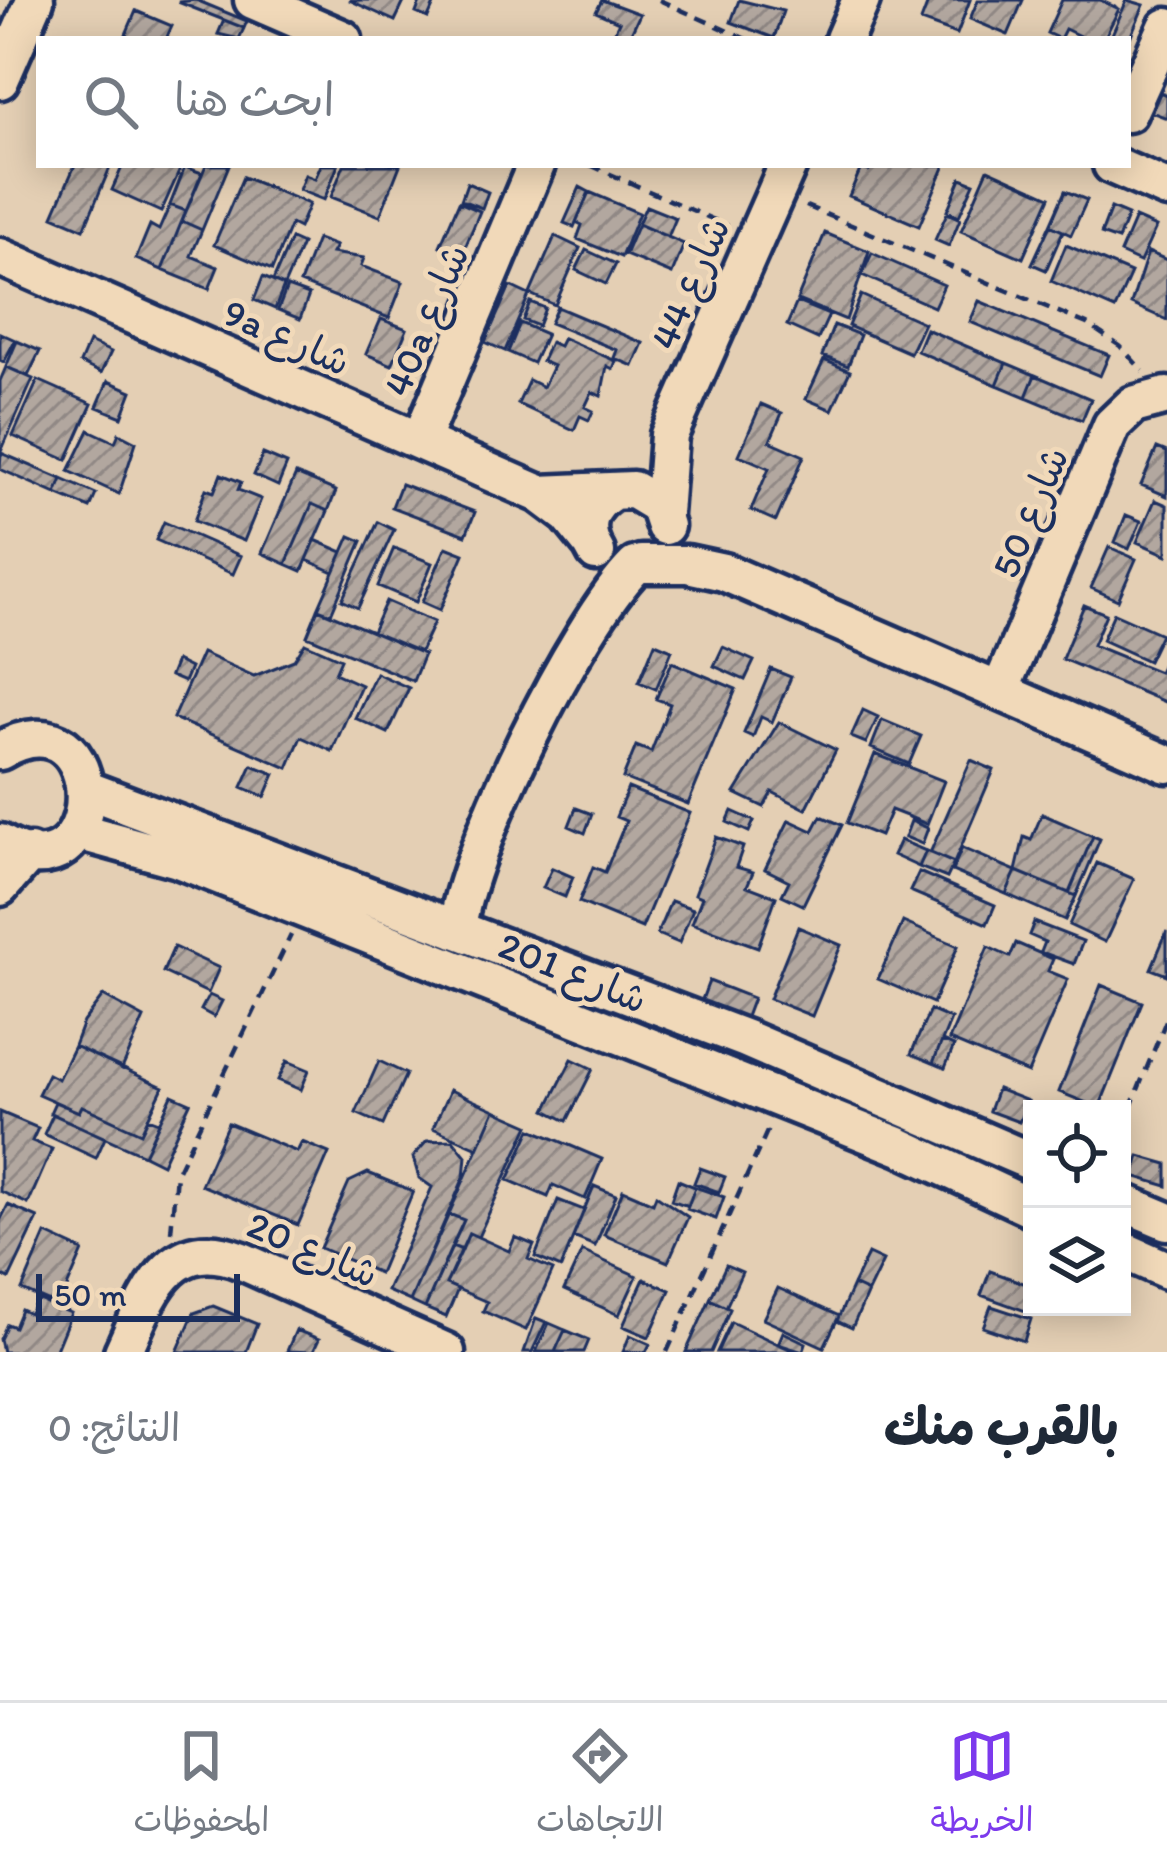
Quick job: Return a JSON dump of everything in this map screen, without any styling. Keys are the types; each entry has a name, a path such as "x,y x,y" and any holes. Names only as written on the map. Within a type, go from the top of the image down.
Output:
{"street":[{"path":"0,80 35,0"},
{"path":"254,0 336,36"},
{"path":"845,36 861,0"},
{"path":"1131,106 1167,27"},
{"name":"40a شارع","path":"420,441 535,168"},
{"path":"1119,168 1167,189"},
{"name":"شارع 44","path":"617,491 669,435 782,179"},
{"name":"9a شارع","path":"0,257 540,494 568,515 593,546"},
{"name":"شارع 50","path":"1000,691 1112,425 1133,405 1163,396"},
{"name":"شارع 44","path":"664,519 669,435"},
{"path":"582,633 593,546 591,512 617,491 642,493 724,572"},
{"name":"9a شارع","path":"540,494 617,491"},
{"path":"440,924 582,633 638,565 662,544 664,519"},
{"path":"593,546 617,566 687,564 724,572 1167,764"},
{"path":"0,751 34,740 59,747 79,765 88,790 77,831 56,848 15,848 0,886"},
{"name":"شارع 201","path":"88,790 766,1048 1023,1158"},
{"name":"شارع 201","path":"77,831 178,859 901,1147 1023,1204"},
{"path":"1131,1206 1167,1221"},
{"path":"1131,1254 1167,1270"},
{"name":"شارع 20","path":"180,1260 227,1255 429,1349"},
{"path":"123,1352 157,1280 180,1260"}],"path":[{"path":"659,0 739,36"},
{"path":"597,168 755,238"},
{"path":"782,179 1087,324 1135,361 1163,396"},
{"path":"180,1260 170,1225 176,1174 294,929"},
{"path":"1131,1107 1167,1018"},
{"path":"667,1352 781,1100"}],"building":[{"path":"196,0 247,21 244,28 178,2"},
{"path":"349,0 405,0 395,21"},
{"path":"421,0 436,0 428,18 416,13"},
{"path":"602,0 640,14 631,33 636,36 612,36 619,22 596,12"},
{"path":"739,0 783,11 775,36 731,22"},
{"path":"929,0 970,0 957,34 921,21"},
{"path":"978,0 1023,0 1008,35 970,19"},
{"path":"1062,0 1100,0 1119,9 1106,36 1080,36 1065,29 1062,36 1047,33"},
{"path":"1127,0 1144,5 1131,36 1111,36"},
{"path":"136,11 172,26 167,36 125,36"},
{"path":"224,20 244,28 240,36 218,34"},
{"path":"1159,92 1167,95 1167,118 1151,112"},
{"path":"74,168 110,168 84,229 53,216"},
{"path":"122,168 181,168 161,212 112,190"},
{"path":"185,168 202,173 186,211 170,205"},
{"path":"205,168 228,168 202,230 182,221"},
{"path":"320,168 337,168 324,200 299,190 305,175 315,179"},
{"path":"343,168 399,168 380,216 331,197"},
{"path":"861,168 944,168 919,226 849,196"},
{"path":"988,169 1050,197 1023,258 961,231"},
{"path":"243,177 309,204 299,228 291,224 272,270 214,245"},
{"path":"961,178 974,183 959,216 947,211"},
{"path":"467,183 488,192 482,208 461,200"},
{"path":"580,187 589,192 574,227 564,223"},
{"path":"1065,191 1087,200 1071,235 1050,225"},
{"path":"589,192 639,213 621,257 577,239 582,225 576,222"},
{"path":"459,202 480,211 462,255 440,246"},
{"path":"170,205 186,211 162,270 136,259 150,225 159,230"},
{"path":"646,206 676,218 668,237 638,224"},
{"path":"1111,208 1128,215 1118,240 1101,234"},
{"path":"947,213 960,219 949,246 935,240"},
{"path":"1135,218 1156,227 1140,262 1120,253"},
{"path":"182,221 202,230 191,256 218,267 209,289 162,270"},
{"path":"638,224 684,244 672,274 625,255"},
{"path":"1050,225 1063,231 1046,270 1032,264"},
{"path":"825,233 869,251 846,320 797,300"},
{"path":"555,236 580,248 555,305 530,294"},
{"path":"291,239 302,244 284,286 273,281"},
{"path":"317,239 336,246 332,253 364,258 361,266 403,282 389,318 300,283"},
{"path":"1066,245 1131,273 1115,309 1051,281"},
{"path":"586,250 616,264 606,284 576,270"},
{"path":"1148,252 1167,260 1167,320 1131,304"},
{"path":"872,253 944,285 934,307 862,275"},
{"path":"263,277 284,286 275,309 254,300"},
{"path":"510,286 529,295 505,351 485,342"},
{"path":"287,287 309,295 300,319 278,310"},
{"path":"861,295 924,323 910,353 848,326"},
{"path":"979,301 1109,355 1100,376 970,322"},
{"path":"530,302 545,308 538,326 523,320"},
{"path":"797,302 829,315 818,339 787,325"},
{"path":"557,307 643,343 633,366 614,358 617,350 550,323"},
{"path":"381,319 407,329 392,365 366,354"},
{"path":"520,323 546,334 533,363 508,352"},
{"path":"834,325 860,335 848,366 822,356"},
{"path":"926,329 1006,363 997,385 917,351"},
{"path":"0,333 15,340 4,362 0,360"},
{"path":"563,338 616,361 613,369 607,366 601,396 592,392 585,407 593,411 589,420 580,416 574,430 518,404 529,380 543,387 553,366 542,361 550,342 559,346"},
{"path":"17,341 40,351 28,376 6,367"},
{"path":"89,342 111,352 101,373 80,363"},
{"path":"824,360 850,371 832,410 806,399"},
{"path":"1006,363 1035,375 1026,397 997,385"},
{"path":"6,367 33,379 0,454 0,381"},
{"path":"1035,375 1091,399 1082,420 1026,397"},
{"path":"38,380 92,404 67,460 13,436"},
{"path":"108,381 132,391 122,417 97,407"},
{"path":"761,404 782,413 770,441 804,456 776,521 751,510 769,468 739,455"},
{"path":"89,430 115,442 119,433 136,442 119,494 69,471"},
{"path":"1157,448 1167,452 1167,496 1141,485"},
{"path":"1,453 62,479 56,494 0,469"},
{"path":"263,454 287,464 278,486 254,475"},
{"path":"221,474 241,482 238,490 261,499 244,541 194,521 206,489 214,492"},
{"path":"296,474 336,491 328,511 312,504 286,564 262,553"},
{"path":"62,479 96,494 90,508 56,494"},
{"path":"401,484 475,512 466,535 392,507"},
{"path":"1155,500 1167,505 1167,555 1137,542"},
{"path":"312,504 328,511 302,571 286,564"},
{"path":"1126,515 1141,521 1129,549 1115,542"},
{"path":"164,522 241,556 233,574 156,540"},
{"path":"378,522 394,530 358,608 342,600"},
{"path":"350,536 362,541 331,614 318,609"},
{"path":"315,540 343,552 334,572 307,560"},
{"path":"446,547 464,554 440,610 422,602"},
{"path":"1109,547 1136,559 1118,600 1091,588"},
{"path":"394,548 432,563 416,602 378,586"},
{"path":"386,601 434,622 420,652 372,632"},
{"path":"1084,605 1106,614 1093,645 1159,672 1167,654 1167,703 1062,659"},
{"path":"318,609 424,654 413,681 307,636"},
{"path":"1114,613 1161,634 1148,661 1102,640"},
{"path":"305,643 341,659 335,673 361,685 332,751 301,737 288,768 173,718 202,653 254,676 294,660"},
{"path":"655,643 672,650 656,689 639,682"},
{"path":"723,647 754,661 745,680 714,666"},
{"path":"176,661 190,668 184,682 170,676"},
{"path":"672,662 736,689 688,804 623,778 636,746 651,752 670,704 656,699"},
{"path":"771,669 791,677 772,722 761,717 753,737 744,733"},
{"path":"376,673 409,688 388,733 355,718"},
{"path":"863,710 878,717 866,743 851,737"},
{"path":"882,720 921,736 909,764 871,748"},
{"path":"779,722 836,750 806,809 772,792 764,807 735,793"},
{"path":"875,754 944,781 927,824 891,810 880,836 847,823"},
{"path":"971,760 994,770 954,863 930,853"},
{"path":"252,765 275,774 265,797 242,787"},
{"path":"628,788 690,813 642,928 579,902 593,867 605,872 626,821 616,817"},
{"path":"576,808 592,814 585,833 569,826"},
{"path":"732,811 754,821 749,832 727,822"},
{"path":"1042,814 1093,836 1069,893 1016,871 1024,837 1031,840"},
{"path":"821,816 842,825 803,905 782,895 789,881 765,869 789,820 813,831"},
{"path":"911,821 928,828 922,844 905,837"},
{"path":"1093,836 1100,839 1076,896 1069,893"},
{"path":"716,837 743,847 736,867 753,872 747,886 776,897 758,947 692,923 702,897 695,894"},
{"path":"900,840 926,851 919,867 893,855"},
{"path":"962,848 1016,871 1006,894 952,871"},
{"path":"926,851 954,863 947,878 919,867"},
{"path":"1097,863 1134,879 1105,942 1069,925"},
{"path":"552,868 573,877 565,897 543,888"},
{"path":"1016,871 1076,896 1065,920 1006,894"},
{"path":"919,872 995,905 987,924 910,891"},
{"path":"671,901 693,909 679,943 657,934"},
{"path":"903,922 958,946 933,1003 878,979"},
{"path":"1034,922 1083,941 1074,964 1041,952 1045,942 1029,935"},
{"path":"798,927 841,945 812,1016 769,999"},
{"path":"1167,931 1167,975 1151,969"},
{"path":"1016,943 1053,959 1048,971 1068,979 1028,1073 949,1040 988,947 1010,957"},
{"path":"174,947 219,968 208,993 163,972"},
{"path":"709,981 753,998 744,1022 700,1005"},
{"path":"1101,985 1142,1002 1102,1100 1079,1100 1059,1092"},
{"path":"209,995 222,1001 214,1017 201,1010"},
{"path":"103,996 144,1018 122,1069 74,1046 83,1022"},
{"path":"930,1010 951,1019 933,1063 911,1054"},
{"path":"942,1041 954,1046 945,1068 933,1063"},
{"path":"74,1046 163,1087 141,1133 82,1106 79,1112 38,1094 48,1074 58,1079"},
{"path":"572,1059 593,1069 567,1121 546,1110"},
{"path":"287,1061 309,1070 301,1090 278,1080"},
{"path":"379,1061 406,1074 383,1125 356,1113"},
{"path":"997,1089 1025,1100 1019,1122 989,1111"},
{"path":"450,1090 495,1110 478,1148 433,1128"},
{"path":"172,1095 190,1103 162,1164 144,1155"},
{"path":"55,1102 79,1112 82,1106 141,1133 148,1118 159,1122 144,1155 50,1113"},
{"path":"495,1110 529,1125 478,1237 469,1233 462,1250 452,1246 464,1220 449,1214"},
{"path":"0,1112 38,1128 32,1141 52,1149 28,1204 0,1191"},
{"path":"53,1114 105,1138 96,1158 44,1134"},
{"path":"228,1123 297,1152 302,1142 329,1153 298,1225 201,1185"},
{"path":"531,1129 602,1159 585,1199 553,1185 548,1197 508,1180"},
{"path":"453,1140 466,1156 464,1177 410,1301 387,1291 432,1187 419,1178 413,1157 427,1141"},
{"path":"1139,1156 1167,1164 1167,1186 1133,1176"},
{"path":"700,1168 725,1177 719,1192 694,1183"},
{"path":"368,1173 413,1191 379,1273 320,1248 349,1182"},
{"path":"678,1180 695,1187 688,1206 671,1200"},
{"path":"594,1186 616,1195 595,1246 573,1237"},
{"path":"695,1187 724,1197 716,1219 687,1209"},
{"path":"623,1190 653,1203 656,1195 688,1217 668,1262 604,1235"},
{"path":"558,1200 584,1210 561,1268 535,1257"},
{"path":"8,1205 38,1218 9,1279 0,1274 0,1221"},
{"path":"449,1214 464,1220 425,1308 410,1301"},
{"path":"469,1233 509,1251 515,1237 534,1245 528,1259 553,1270 526,1330 483,1311 487,1302 446,1284"},
{"path":"46,1234 83,1251 59,1306 22,1290"},
{"path":"452,1246 462,1250 446,1284 458,1289 446,1317 425,1308"},
{"path":"582,1251 637,1276 619,1315 564,1290"},
{"path":"868,1254 883,1261 868,1292 853,1285"},
{"path":"726,1265 742,1272 726,1307 710,1299"},
{"path":"990,1271 1023,1283 1023,1310 981,1295"},
{"path":"644,1279 670,1290 649,1337 623,1326"},
{"path":"853,1285 868,1292 852,1328 837,1321"},
{"path":"778,1288 839,1316 824,1347 763,1319"},
{"path":"37,1299 71,1313 55,1352 3,1352 0,1339 7,1324 14,1327 21,1310 30,1314"},
{"path":"710,1299 730,1309 711,1352 686,1352"},
{"path":"213,1306 257,1324 246,1352 177,1352 194,1313"},
{"path":"991,1306 1031,1319 1024,1341 983,1327"},
{"path":"536,1318 546,1322 532,1352 524,1352"},
{"path":"731,1322 778,1344 796,1352 717,1352"},
{"path":"549,1323 565,1330 555,1352 536,1352"},
{"path":"296,1330 319,1339 313,1352 287,1351"},
{"path":"565,1330 589,1340 584,1352 555,1352"},
{"path":"783,1332 806,1343 803,1352 778,1344"},
{"path":"630,1335 650,1344 646,1352 623,1352"}]}
